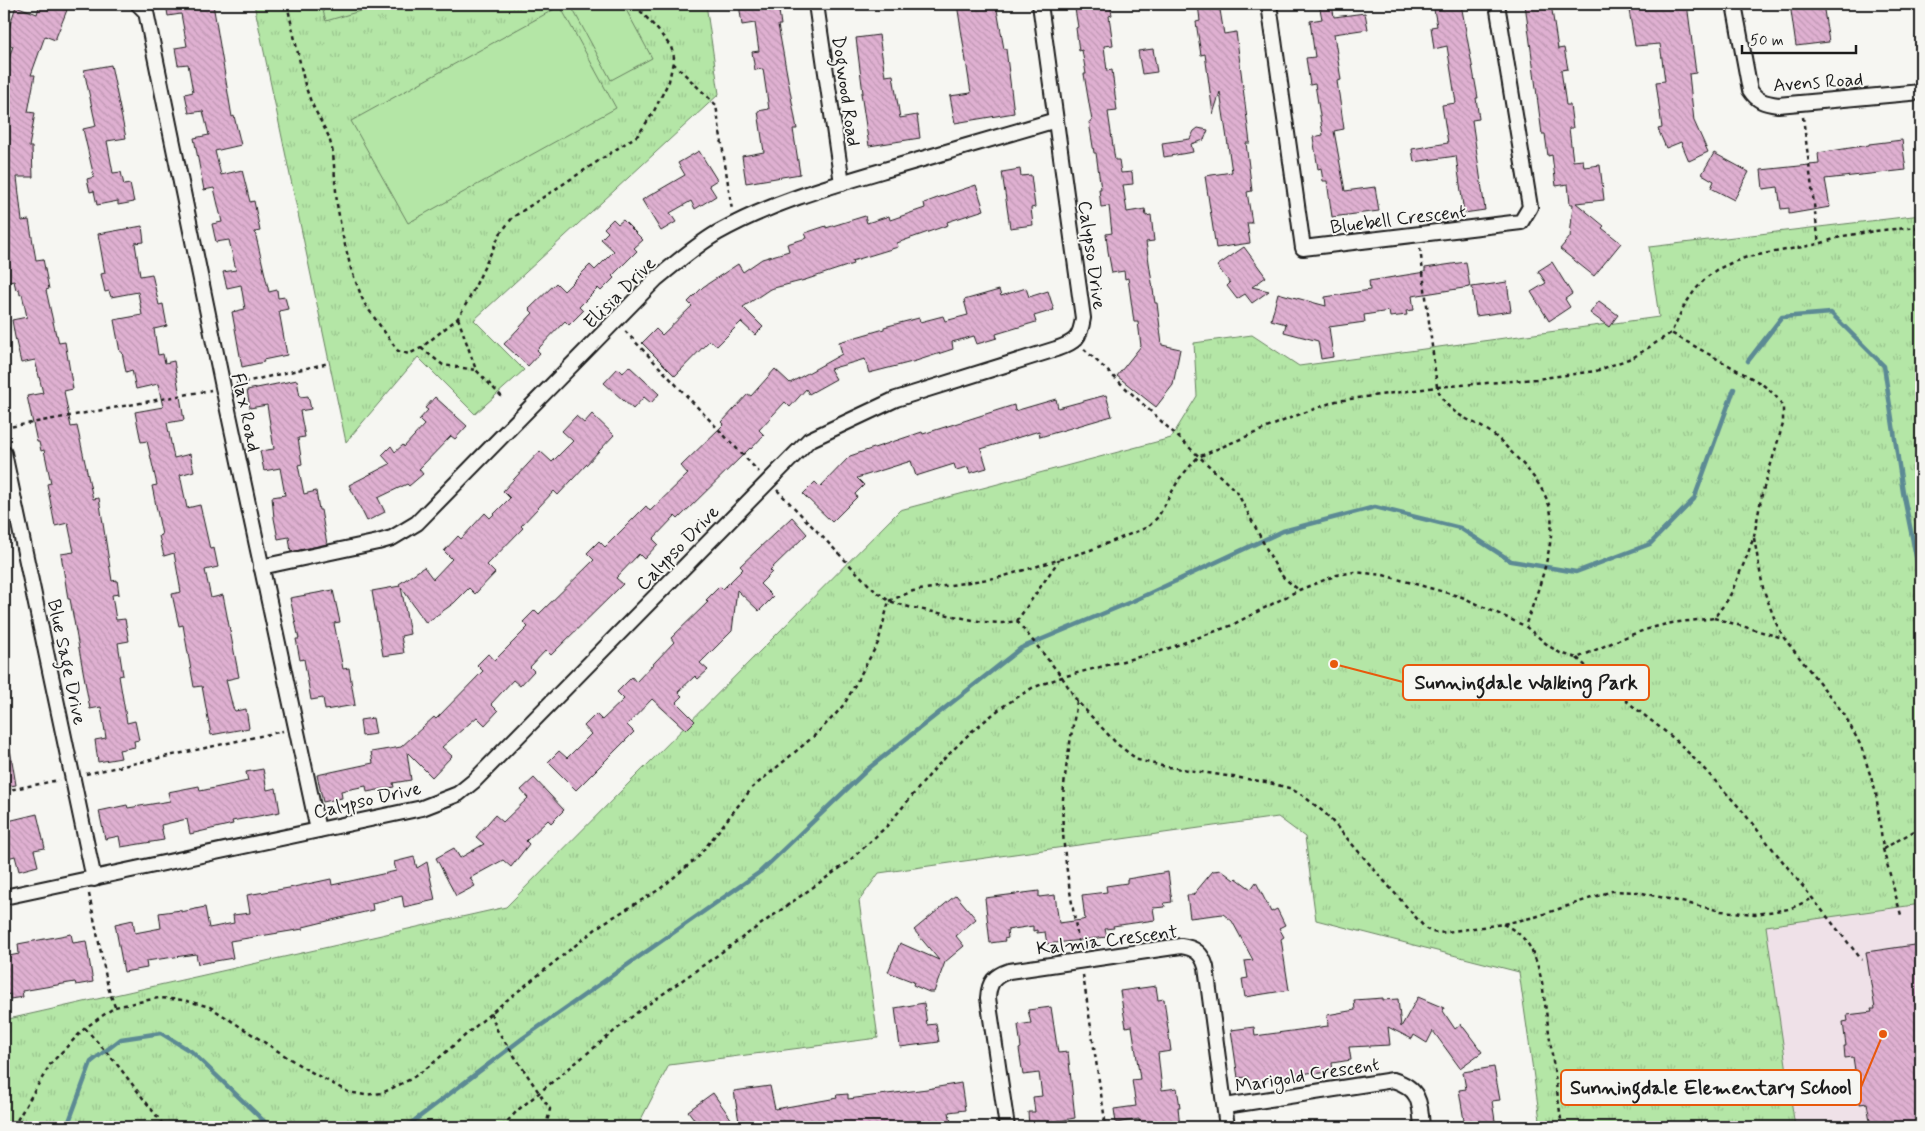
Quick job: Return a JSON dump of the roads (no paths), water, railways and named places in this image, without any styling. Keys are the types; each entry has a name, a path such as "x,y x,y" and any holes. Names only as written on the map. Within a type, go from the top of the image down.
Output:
{"street":[{"name":"Flax Road","path":"138,4 146,12 223,387 318,830"},
{"name":"Dogwood Road","path":"816,4 842,183"},
{"name":"Calypso Drive","path":"4,897 422,808 458,794 481,774 809,440 896,399 1076,341 1084,318 1040,4"},
{"name":"Bluebell Crescent","path":"1269,4 1303,248 1521,222 1530,207 1497,4"},
{"name":"Avens Road","path":"1734,4 1750,90 1756,98 1766,104 1778,105 1921,92"},
{"name":"Elisia Drive","path":"261,567 378,542 392,538 417,523 656,279 695,247 734,224 787,201 842,183 1056,120"},
{"name":"Blue Sage Drive","path":"4,453 94,879"},
{"name":"Kalmia Crescent","path":"1007,1127 988,998 988,988 992,980 999,974 1009,971 1181,946 1190,947 1198,951 1206,967 1228,1127"},
{"name":"Marigold Crescent","path":"1225,1106 1393,1080 1404,1083 1417,1096 1420,1105 1422,1127"}],"waterway":[{"path":"1748,361 1782,317 1831,313 1884,366 1903,492 1921,581"},
{"path":"406,1127 523,1038 760,872 869,768 1021,648 1133,601 1283,531 1375,507 1460,528 1511,561 1576,572 1650,544 1694,499 1734,389"},
{"path":"67,1127 91,1062 121,1039 161,1033 192,1052 270,1127"}],"place":[{"name":"Sunningdale Walking Park","path":"1334,664"},
{"name":"Sunningdale Elementary School","path":"1883,1034"}]}
